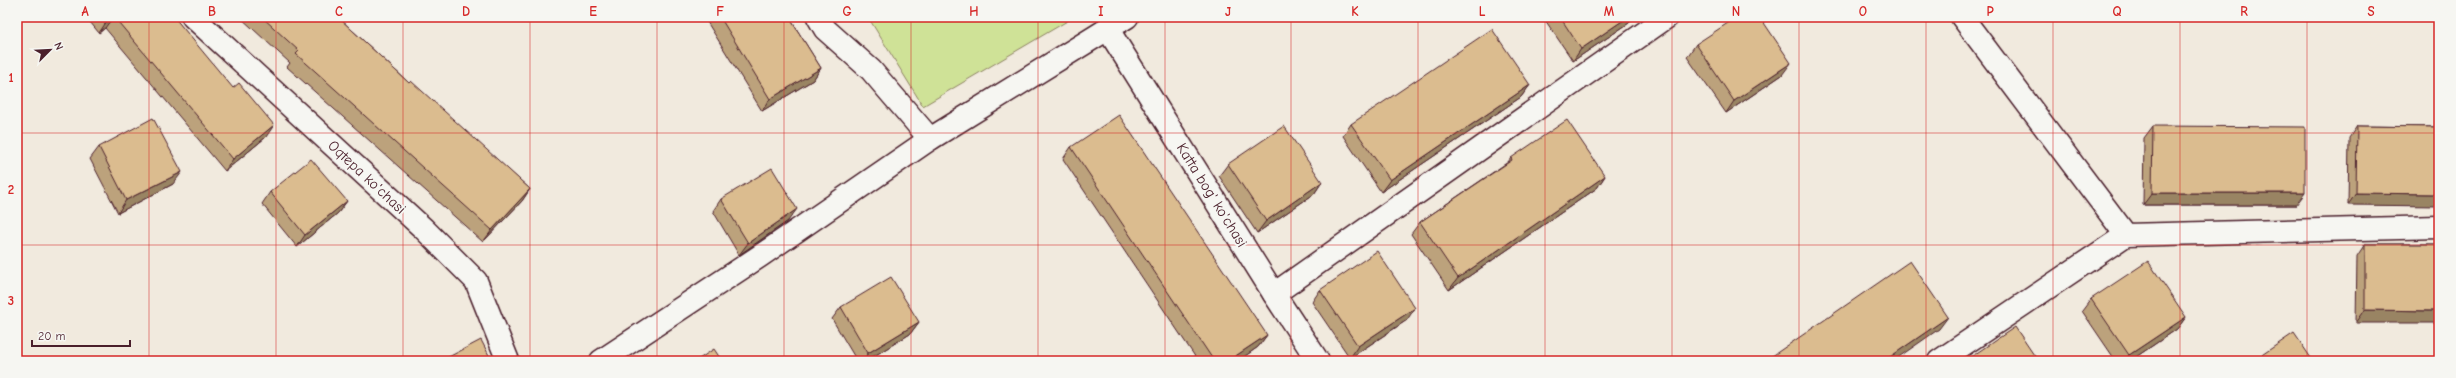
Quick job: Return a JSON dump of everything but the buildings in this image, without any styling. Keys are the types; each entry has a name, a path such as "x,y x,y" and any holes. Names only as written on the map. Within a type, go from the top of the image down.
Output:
{"street":[{"name":"Oqtepa ko'chasi","path":"193,17 424,229 476,281 508,361"},
{"path":"818,17 825,29 871,70 930,139"},
{"path":"601,361 760,256 930,139 1127,17"},
{"path":"1274,294 1667,17"},
{"path":"1962,17 2126,235"},
{"name":"Katta bog' ko'chasi","path":"1107,28 1274,294 1318,361"},
{"path":"1939,361 2126,235 2439,227"}],"green space":[{"path":"868,17 1074,17 923,106"}]}
